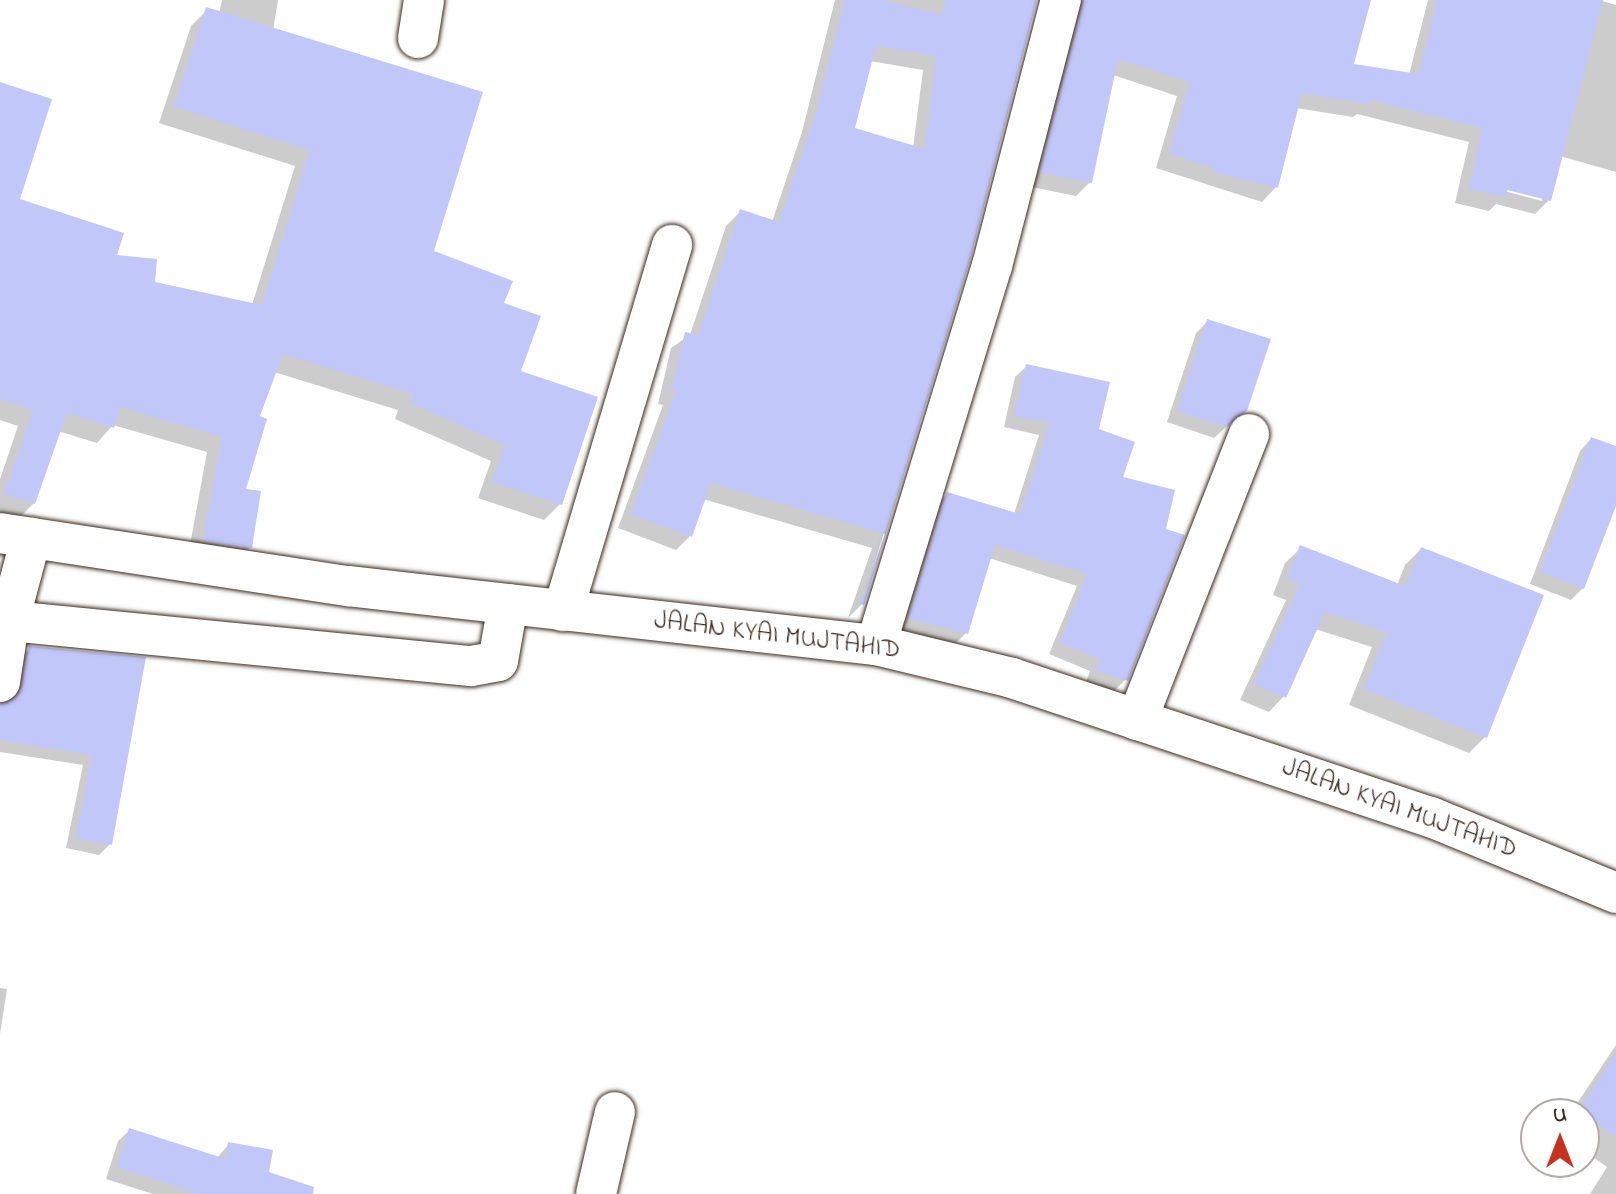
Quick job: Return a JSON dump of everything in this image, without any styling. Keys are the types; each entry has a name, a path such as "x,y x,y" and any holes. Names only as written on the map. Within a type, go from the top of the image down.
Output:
{"street":[{"path":"876,645 992,266 1061,0"},
{"path":"563,611 672,245"},
{"path":"1137,720 1249,434"},
{"path":"0,682 6,619 19,542"},
{"name":"JALAN KYAI MUJTAHID","path":"19,542 348,586 505,623 563,611 876,645 1012,678 1431,817 1616,893"},
{"path":"6,619 471,666 498,661 505,623"},
{"path":"596,1194 615,1112"}],"building":[{"path":"845,0 883,0 942,15 945,0 1037,0 970,260 864,605 860,604 885,534 711,483 692,537 631,514 676,391 671,390 685,332 698,335 740,209 779,222 815,116","holes":["876,46 936,56 925,149 855,128"]},
{"path":"1083,0 1371,0 1354,64 1419,74 1437,0 1603,0 1551,201 1507,190 1505,197 1469,189 1482,128 1370,100 1369,104 1302,93 1278,188 1213,172 1214,168 1169,154 1190,82 1118,59 1092,183 1040,172"},
{"path":"206,7 483,92 434,251 513,281 504,303 541,316 521,371 598,397 562,505 492,482 505,445 410,403 413,394 283,354 260,416 267,419 246,489 261,491 252,548 203,541 222,437 121,407 114,428 67,413 35,504 4,494 33,410 0,399 0,82 52,99 20,199 124,233 117,255 157,259 155,282 262,305 310,150 174,107"},
{"path":"1207,319 1271,339 1247,411 1227,427 1177,411"},
{"path":"1026,364 1110,382 1099,429 1135,442 1123,477 1175,490 1166,529 1185,535 1128,681 1096,670 1100,659 1060,643 1087,574 995,545 968,634 908,618 947,492 1020,514 1050,423 1014,416"},
{"path":"1591,437 1616,446 1616,506 1584,589 1540,572"},
{"path":"1300,545 1405,586 1421,547 1544,595 1487,738 1364,689 1387,632 1325,612 1286,698 1254,684 1300,584 1287,579"},
{"path":"29,646 146,657 112,845 76,838 92,755 0,740 0,704 18,696"},
{"path":"1616,1053 1616,1137 1600,1126 1600,1098 1587,1098"},
{"path":"129,1128 226,1159 228,1142 273,1150 269,1172 314,1187 313,1194 199,1194 117,1167"}]}
